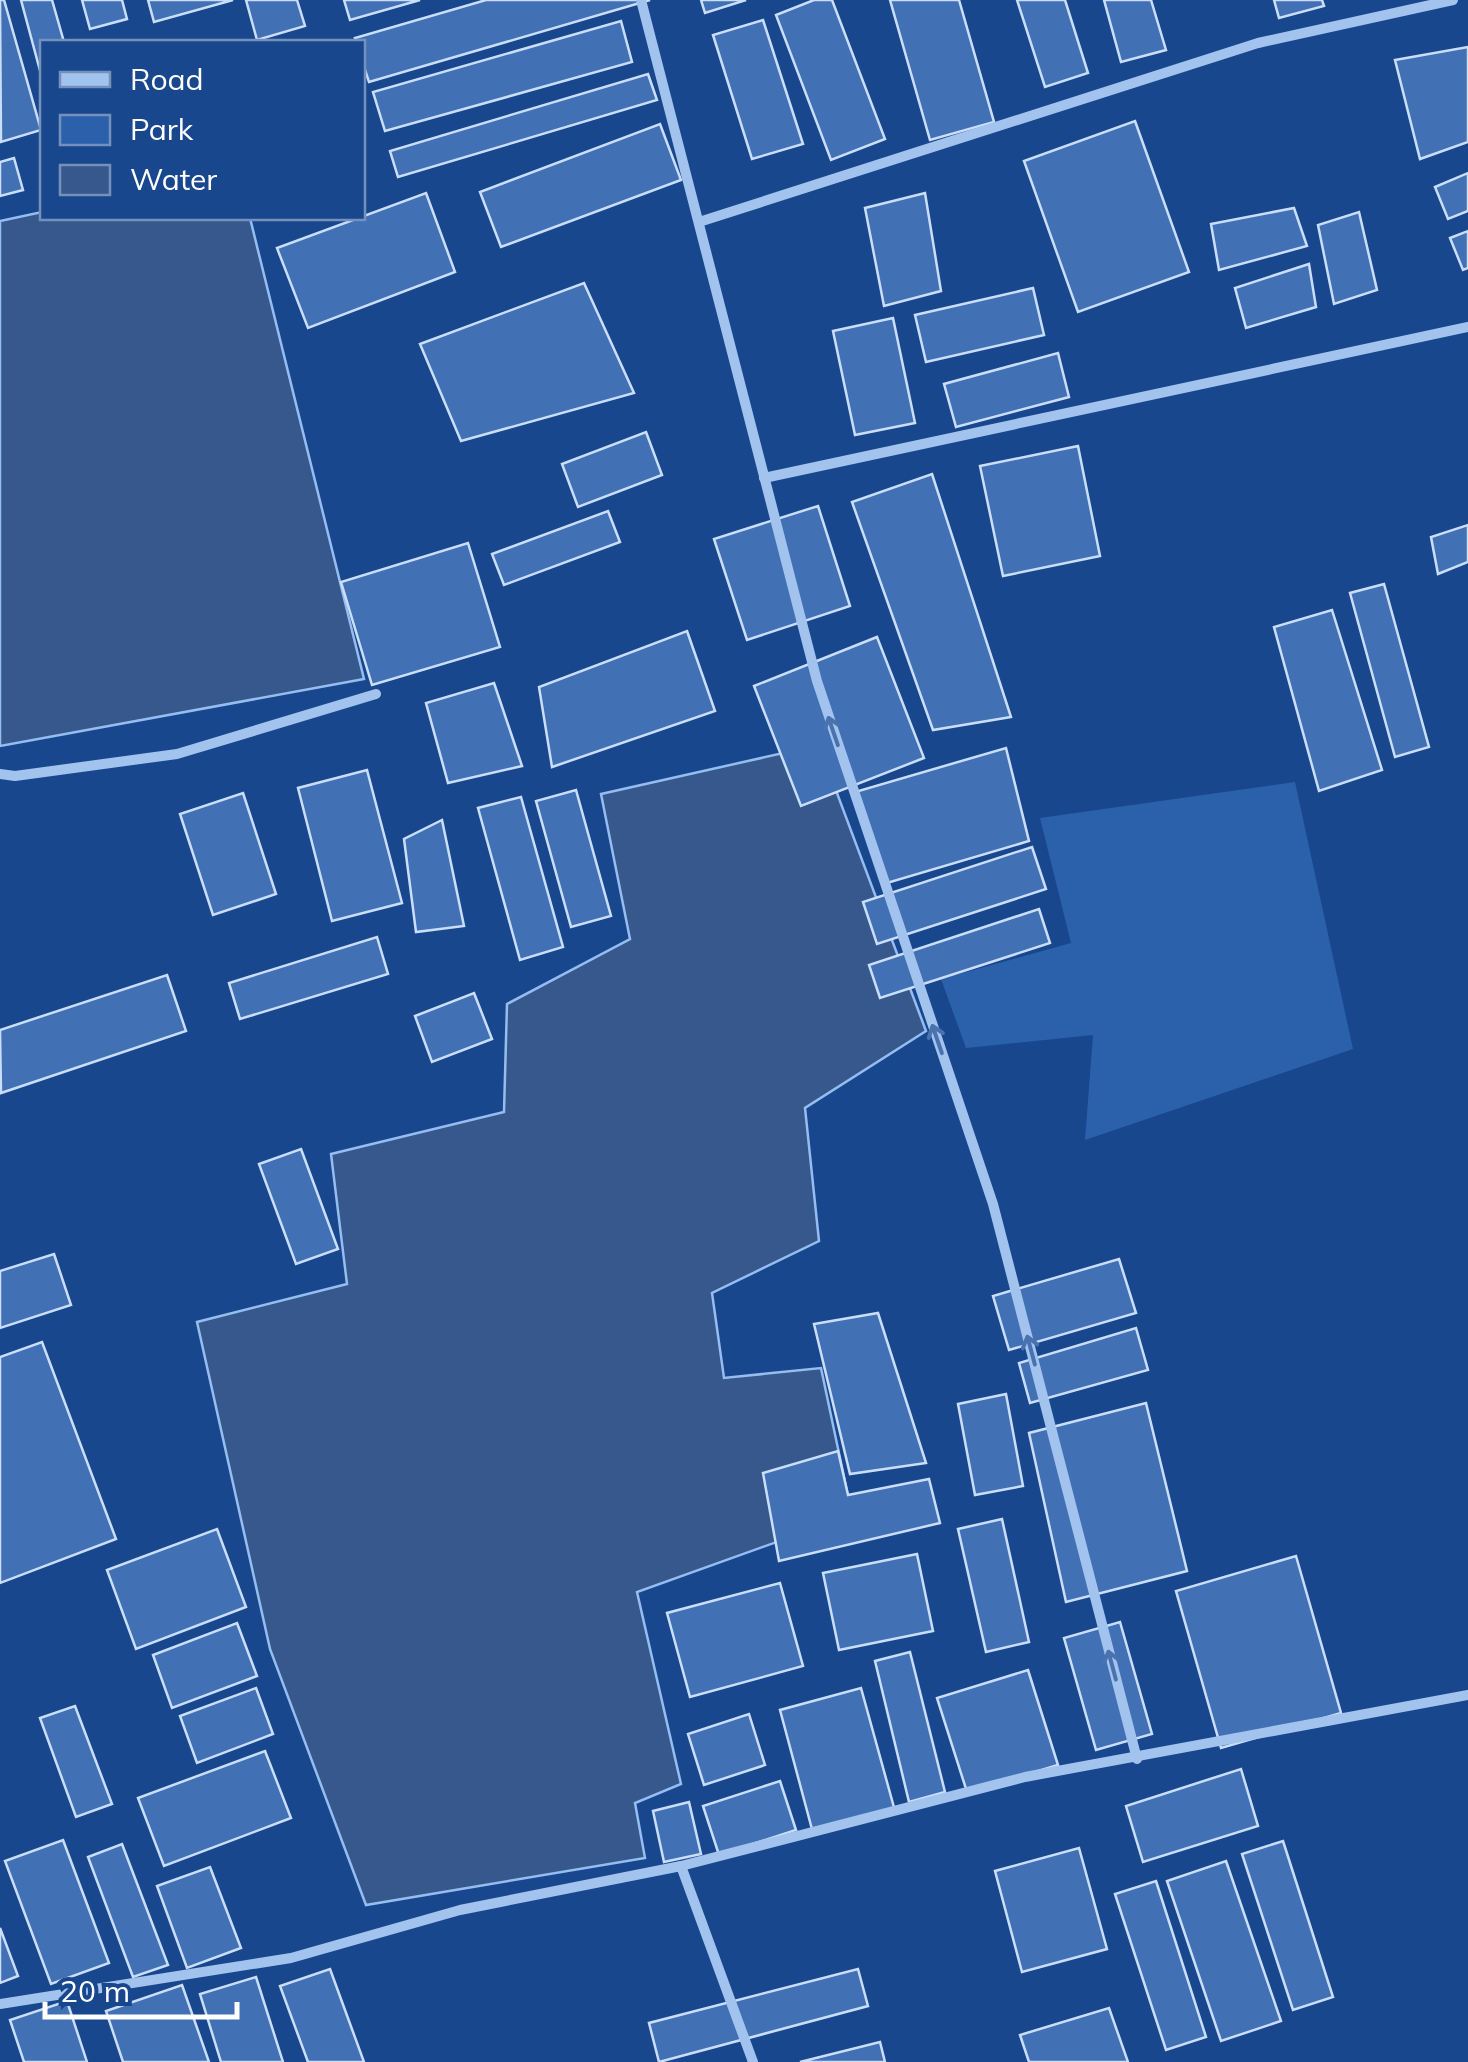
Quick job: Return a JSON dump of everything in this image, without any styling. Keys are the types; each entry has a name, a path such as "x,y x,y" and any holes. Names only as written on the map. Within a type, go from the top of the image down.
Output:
{"street":[{"path":"641,0 816,682 992,1204 1137,1759"},
{"path":"698,222 1258,43 1453,0"},
{"path":"764,478 1468,327"},
{"path":"0,774 14,776 177,754 376,694"},
{"path":"0,2004 291,1958 460,1910 681,1866 1026,1777 1468,1696"},
{"path":"681,1866 753,2062"}],"green space":[{"path":"1295,782 1353,1049 1085,1140 1093,1035 966,1048 941,979 1071,943 1040,818"}],"water":[{"path":"40,212 40,220 250,220 364,679 0,746 0,221"},
{"path":"819,745 926,1031 805,1108 819,1241 712,1293 724,1378 821,1368 852,1515 637,1592 681,1784 635,1803 645,1858 366,1905 270,1649 197,1322 347,1284 331,1154 504,1112 507,1004 630,939 601,794"}],"building":[{"path":"0,0 4,0 40,130 1,142"},
{"path":"21,0 52,0 63,40 40,40 40,71"},
{"path":"82,0 122,0 127,19 90,29"},
{"path":"148,0 233,0 154,22"},
{"path":"246,0 297,0 305,26 257,40"},
{"path":"344,0 420,0 350,20"},
{"path":"486,0 650,0 369,82 365,40 355,38"},
{"path":"701,0 746,0 705,13"},
{"path":"814,0 832,0 885,139 831,160 776,15"},
{"path":"890,0 959,0 994,122 930,140"},
{"path":"1017,0 1065,0 1088,73 1045,87"},
{"path":"1104,0 1151,0 1166,50 1121,62"},
{"path":"1274,0 1322,0 1324,6 1279,18"},
{"path":"763,20 803,144 752,159 713,35"},
{"path":"621,21 632,62 385,131 373,92"},
{"path":"1468,47 1468,142 1420,159 1395,60"},
{"path":"648,74 657,100 398,177 390,151"},
{"path":"1135,121 1189,272 1078,312 1024,161"},
{"path":"660,124 681,180 501,247 480,192"},
{"path":"14,158 23,190 0,196 0,162"},
{"path":"1468,173 1468,211 1448,219 1435,187"},
{"path":"426,193 455,272 308,328 277,248 353,220 365,220 365,216"},
{"path":"925,193 941,291 884,306 865,208"},
{"path":"1294,208 1307,246 1219,270 1211,224"},
{"path":"1359,212 1377,290 1334,304 1318,225"},
{"path":"1468,231 1468,268 1463,270 1450,238"},
{"path":"1309,264 1316,307 1246,328 1235,288"},
{"path":"584,283 634,393 461,441 420,344"},
{"path":"1033,288 1044,335 926,362 915,315"},
{"path":"893,318 915,423 855,435 833,331"},
{"path":"1058,353 1069,397 956,427 944,384"},
{"path":"646,432 662,475 578,507 562,464"},
{"path":"1078,446 1100,556 1003,576 980,466"},
{"path":"932,474 1011,717 933,730 852,502"},
{"path":"818,506 850,606 747,640 714,539"},
{"path":"608,511 620,542 504,585 492,554"},
{"path":"1468,525 1468,562 1438,574 1431,537"},
{"path":"468,543 500,647 372,685 341,582"},
{"path":"1384,584 1429,747 1395,757 1350,593"},
{"path":"1332,610 1382,770 1319,791 1274,627"},
{"path":"687,631 715,711 552,767 539,687"},
{"path":"877,637 924,758 801,806 754,686"},
{"path":"494,683 522,766 448,783 426,703"},
{"path":"1006,748 1029,841 887,883 855,792"},
{"path":"367,770 402,903 332,921 298,788"},
{"path":"576,790 611,916 571,927 536,801"},
{"path":"243,793 276,894 213,915 180,814"},
{"path":"521,797 563,947 520,960 478,808"},
{"path":"442,820 464,926 416,932 404,839"},
{"path":"1032,847 1046,889 877,944 863,902"},
{"path":"1039,909 1050,943 880,998 869,965"},
{"path":"377,937 388,974 240,1019 229,983"},
{"path":"167,975 186,1031 1,1093 0,1030"},
{"path":"474,993 492,1039 432,1062 415,1016"},
{"path":"301,1149 338,1249 296,1264 259,1164"},
{"path":"54,1254 71,1305 0,1328 0,1271"},
{"path":"1119,1259 1136,1313 1009,1350 993,1296"},
{"path":"878,1313 926,1463 850,1474 814,1324"},
{"path":"1136,1328 1148,1370 1030,1403 1019,1363"},
{"path":"42,1342 116,1539 0,1583 0,1357"},
{"path":"1006,1394 1023,1486 975,1495 958,1404"},
{"path":"1146,1403 1187,1571 1066,1602 1029,1433"},
{"path":"838,1451 848,1495 929,1479 940,1523 779,1561 763,1473"},
{"path":"1002,1519 1029,1642 986,1652 958,1529"},
{"path":"217,1529 246,1607 136,1649 107,1570"},
{"path":"917,1554 933,1631 839,1650 823,1573"},
{"path":"1296,1556 1341,1713 1221,1748 1176,1591"},
{"path":"780,1583 803,1666 690,1697 667,1613"},
{"path":"1120,1622 1152,1734 1096,1750 1064,1638"},
{"path":"237,1623 257,1676 172,1708 153,1655"},
{"path":"910,1652 945,1792 909,1802 875,1661"},
{"path":"1028,1670 1058,1765 967,1792 937,1698"},
{"path":"256,1688 273,1734 197,1763 180,1716"},
{"path":"861,1688 895,1811 813,1833 780,1710"},
{"path":"75,1706 112,1804 76,1817 40,1718"},
{"path":"749,1714 765,1765 704,1785 688,1734"},
{"path":"265,1751 291,1818 164,1866 138,1798"},
{"path":"1241,1769 1258,1826 1143,1862 1126,1806"},
{"path":"780,1781 796,1830 719,1855 703,1806"},
{"path":"689,1802 701,1854 664,1862 653,1811"},
{"path":"63,1840 109,1963 51,1984 5,1861"},
{"path":"1283,1841 1333,1997 1293,2010 1242,1854"},
{"path":"122,1844 168,1965 133,1977 88,1857"},
{"path":"1079,1848 1107,1949 1022,1972 995,1871"},
{"path":"1226,1861 1281,2021 1221,2041 1167,1881"},
{"path":"210,1867 241,1948 187,1968 157,1886"},
{"path":"1156,1881 1206,2037 1166,2050 1115,1894"},
{"path":"0,1928 18,1976 0,1983"},
{"path":"330,1969 364,2062 308,2062 280,1986"},
{"path":"858,1969 868,2006 659,2062 649,2023"},
{"path":"256,1977 283,2062 221,2062 200,1994"},
{"path":"182,1985 209,2062 123,2062 106,2011"},
{"path":"67,2001 87,2062 24,2062 10,2020"},
{"path":"1109,2008 1128,2062 1029,2062 1020,2035"},
{"path":"880,2042 885,2062 800,2062"}]}
